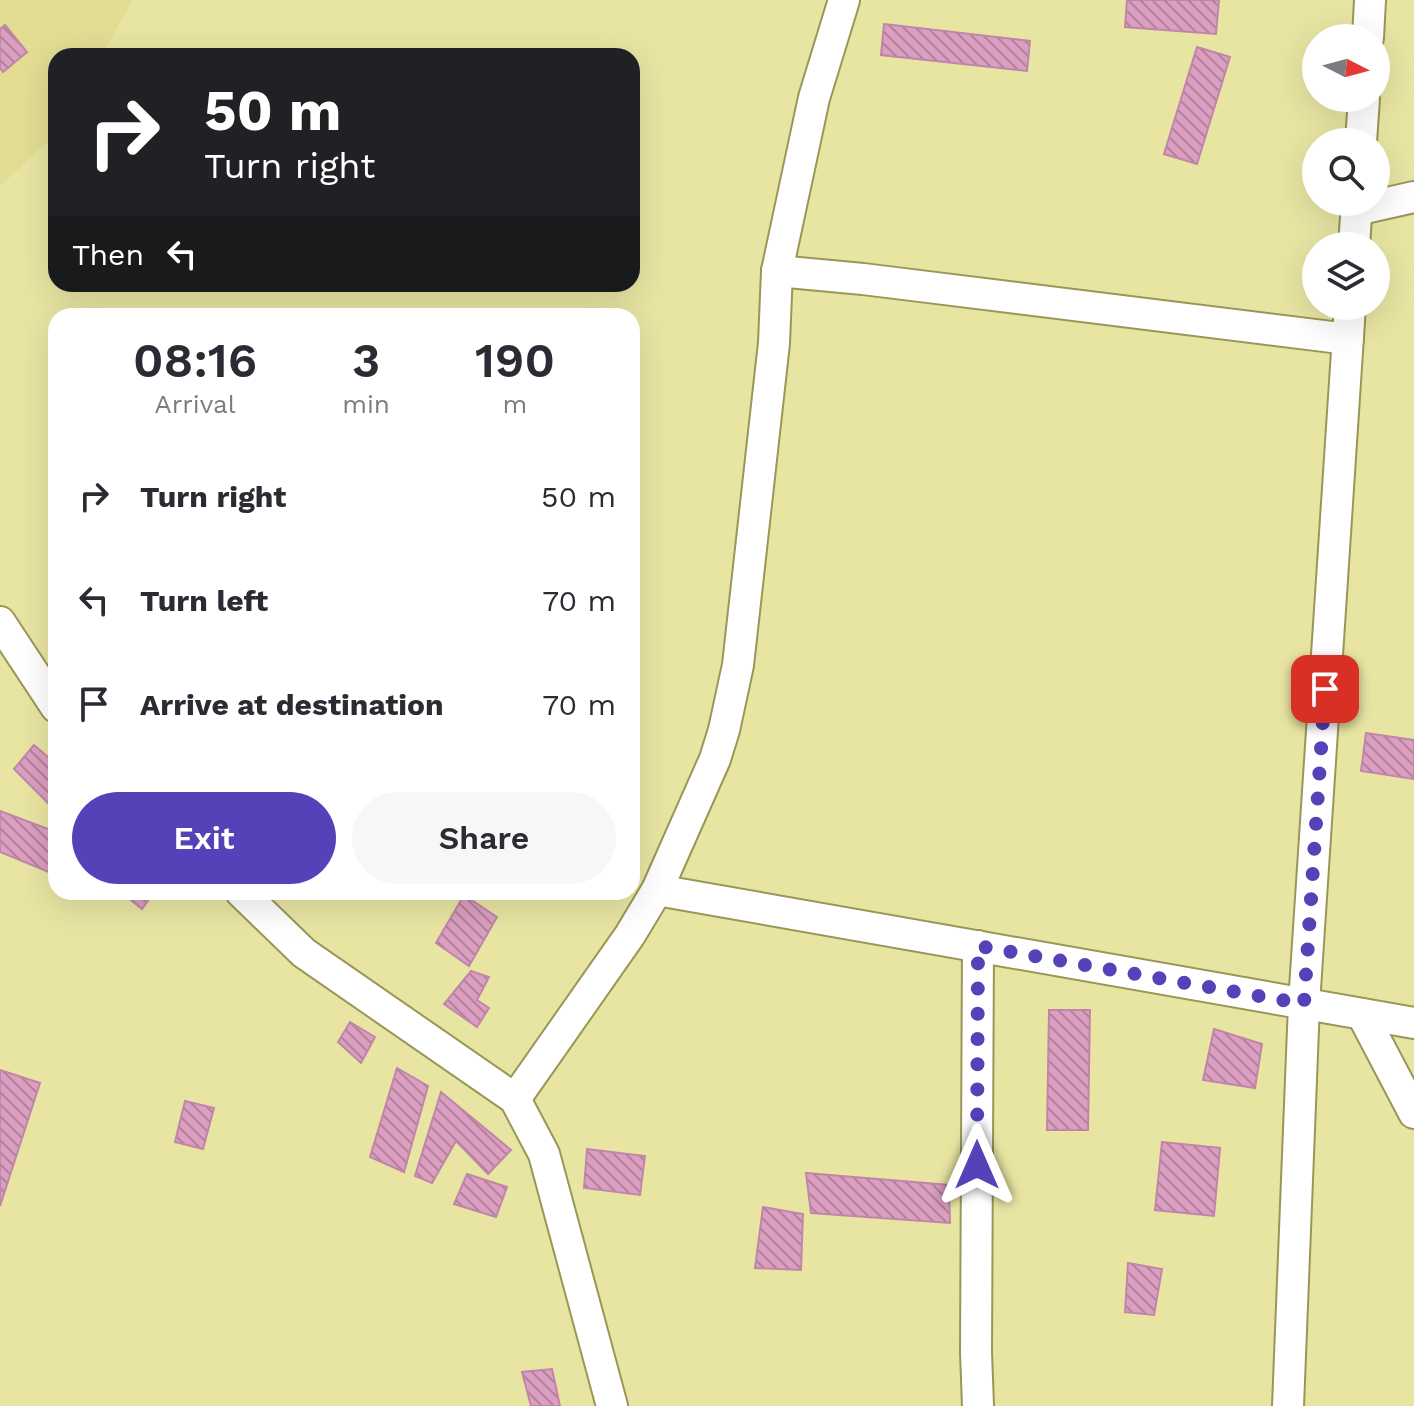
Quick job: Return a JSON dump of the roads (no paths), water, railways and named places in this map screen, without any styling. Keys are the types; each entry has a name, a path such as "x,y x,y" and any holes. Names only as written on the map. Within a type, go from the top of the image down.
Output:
{"street":[{"path":"515,1099 630,935 657,890 715,759 724,730 738,665 774,343 777,271 814,98 844,0"},
{"path":"1369,24 1370,0"},
{"path":"1390,201 1414,197"},
{"path":"777,271 1348,339"},
{"path":"1288,1406 1304,1004 1349,320"},
{"path":"0,622 48,695"},
{"path":"657,890 1414,1023"},
{"path":"249,900 304,953 515,1099 544,1154 612,1406"},
{"path":"978,946 978,1406"},
{"path":"1362,1014 1414,1113"}]}
